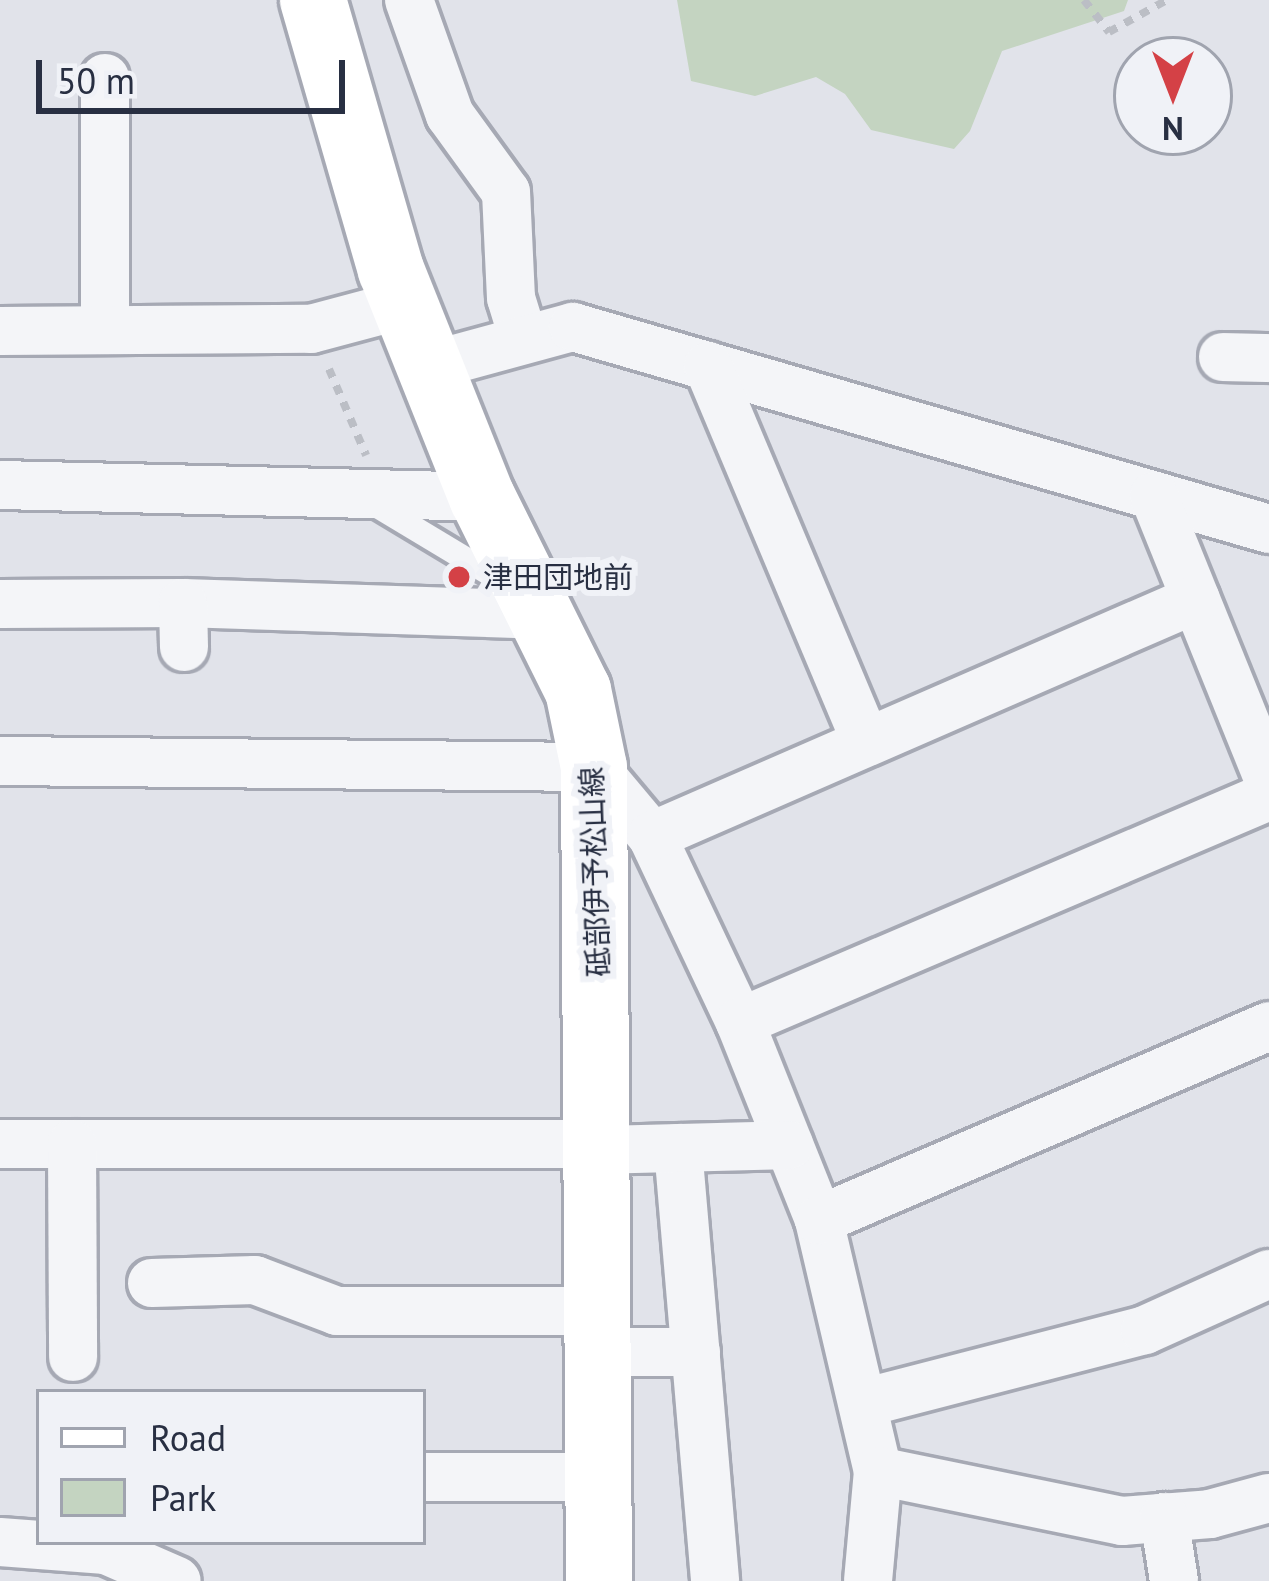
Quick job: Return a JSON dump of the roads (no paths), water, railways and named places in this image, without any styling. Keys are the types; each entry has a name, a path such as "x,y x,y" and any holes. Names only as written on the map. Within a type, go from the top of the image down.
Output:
{"main road":[{"name":"砥部伊予松山線","path":"313,0 405,304 482,497 578,690 594,767 599,1581"}],"street":[{"path":"409,0 450,115 506,192 511,298 523,337"},
{"path":"105,78 105,330"},
{"path":"0,331 311,329 405,304"},
{"path":"430,366 573,327 1269,529"},
{"path":"708,366 865,740"},
{"path":"0,485 482,497"},
{"path":"1154,496 1269,780"},
{"path":"652,836 1196,599"},
{"path":"0,604 183,625 535,606"},
{"path":"0,761 594,767 652,836 740,1022 819,1220 878,1471 868,1581"},
{"path":"740,1022 1269,796"},
{"path":"819,1220 1269,1026"},
{"path":"0,1144 789,1145"},
{"path":"68,1357 72,1144"},
{"path":"678,1148 715,1581"},
{"path":"863,1403 1145,1330 1269,1274"},
{"path":"152,1283 254,1280 338,1311 599,1331 696,1352"},
{"path":"878,1471 1122,1521 1160,1559 1269,1498"},
{"path":"426,1477 599,1477"},
{"path":"0,1542 36,1545"},
{"path":"40,1545 106,1550 177,1581"}],"lane":[{"path":"370,494 535,606"}],"place":[{"name":"津田団地前","path":"459,577"}]}
